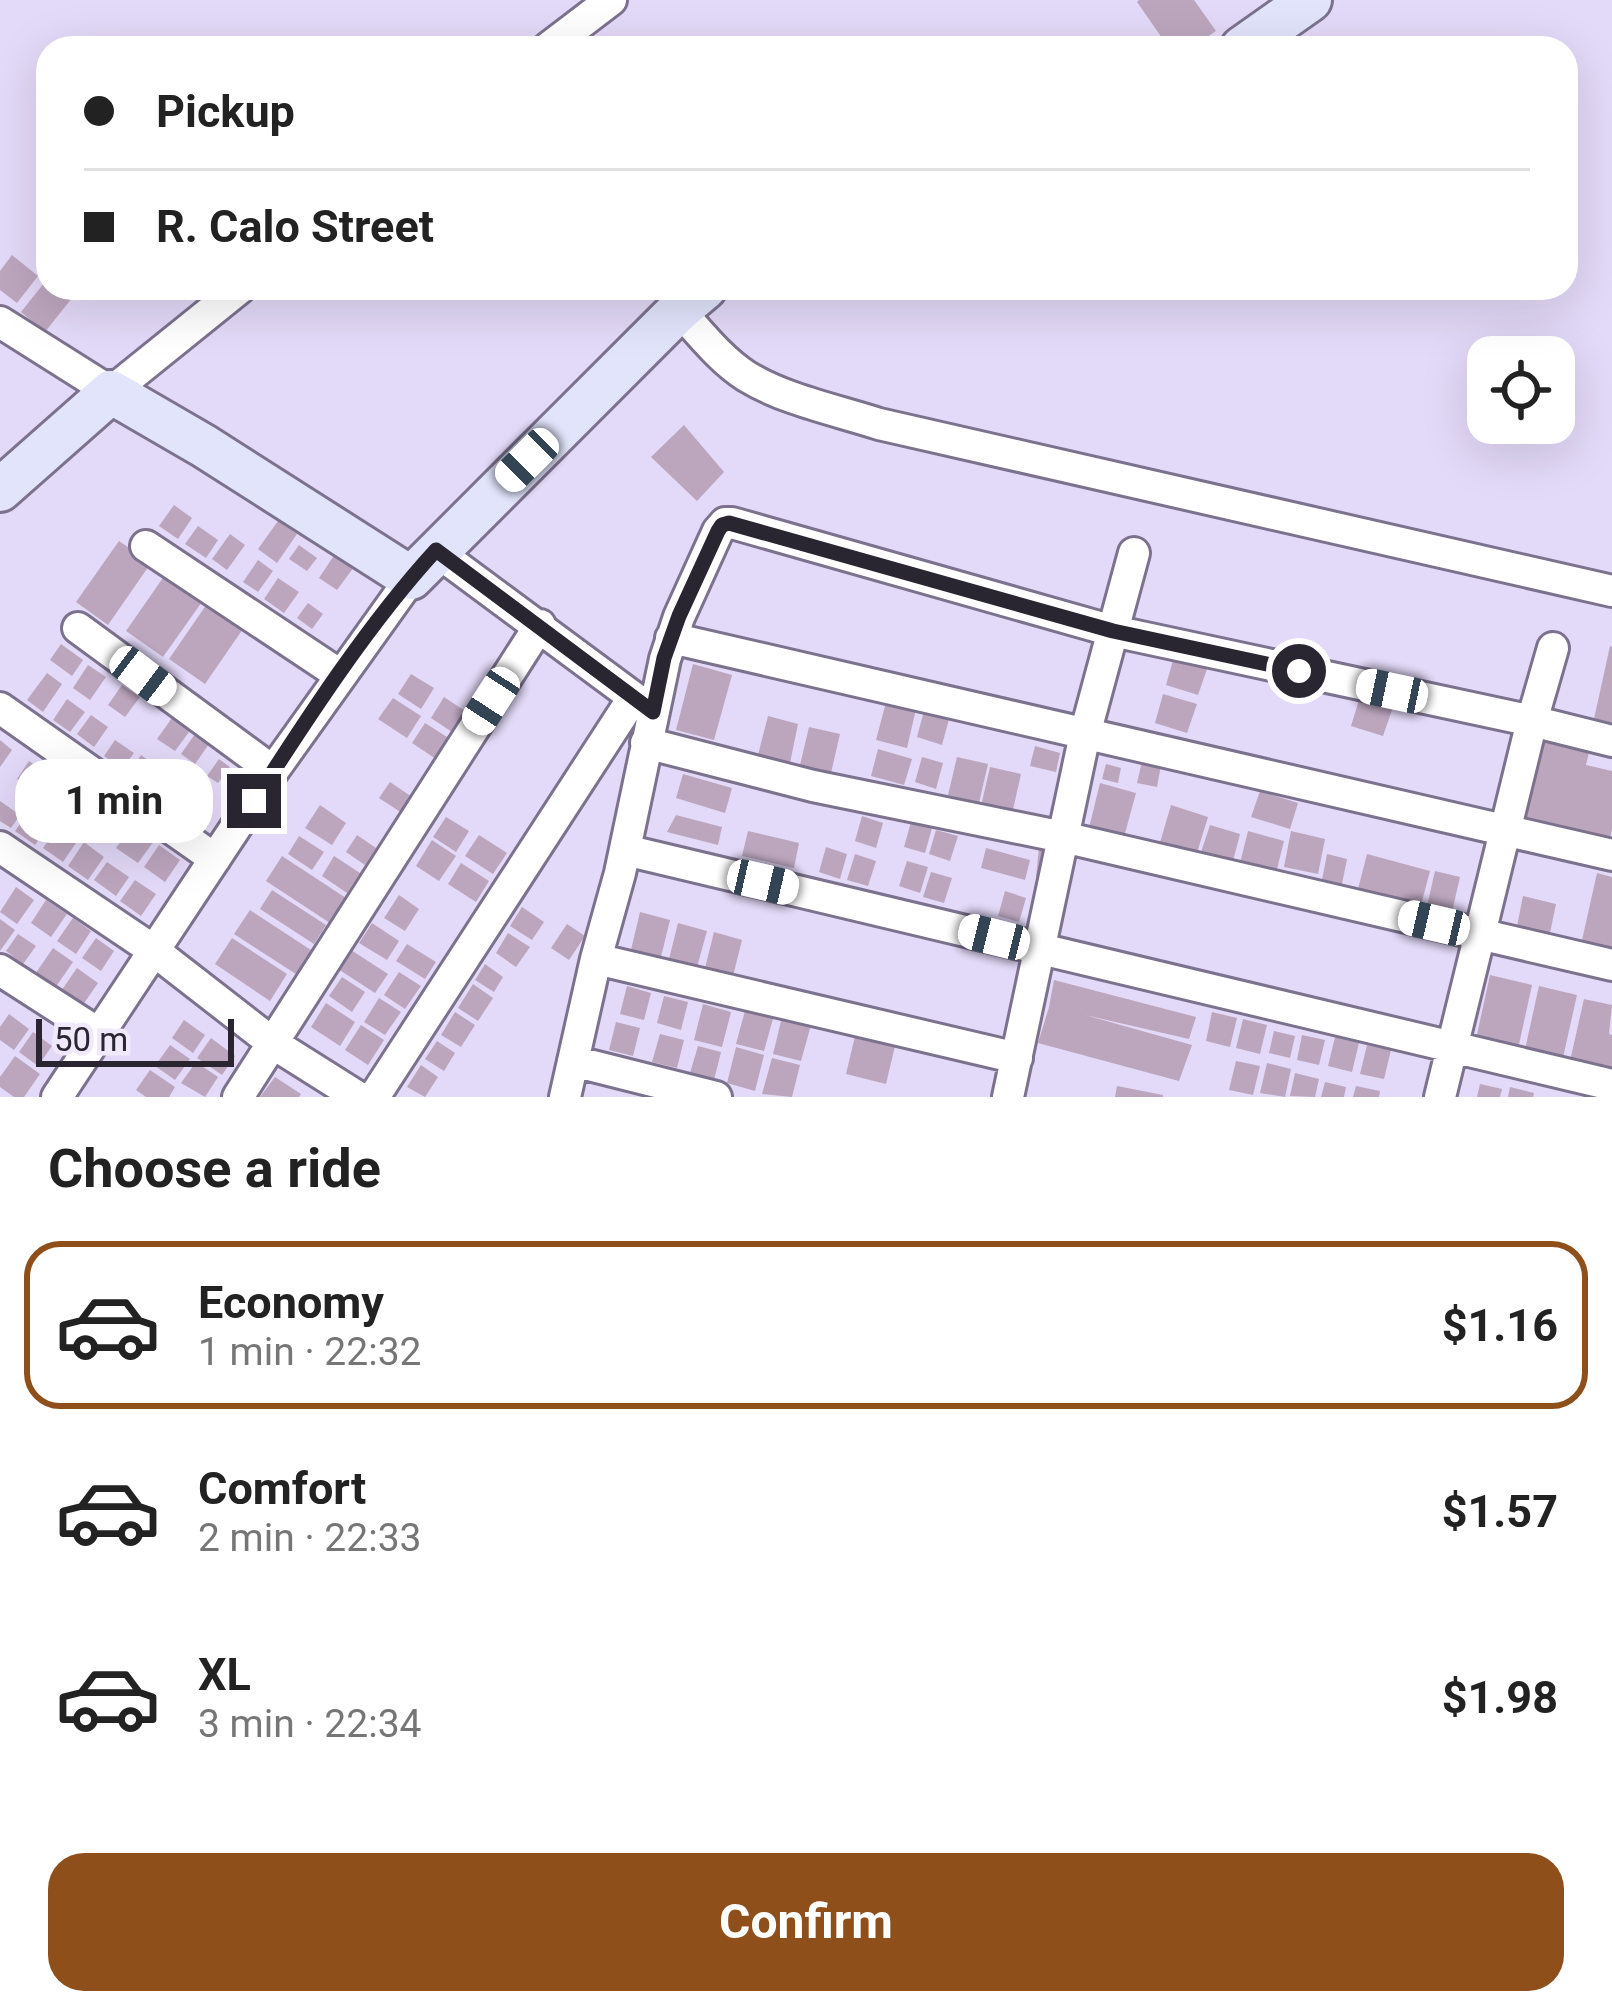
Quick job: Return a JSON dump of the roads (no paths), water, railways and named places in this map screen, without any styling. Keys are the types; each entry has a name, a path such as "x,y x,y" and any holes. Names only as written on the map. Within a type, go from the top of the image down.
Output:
{"main road":[{"path":"1258,36 1310,0"},
{"path":"0,490 111,392 423,564 691,300"}],"street":[{"path":"564,36 611,0"},
{"path":"0,322 111,392 225,300"},
{"path":"693,300 728,363 748,377 879,424 1612,591"},
{"path":"374,1097 643,705 722,525 729,523 1113,631 1612,741"},
{"path":"146,546 340,675"},
{"path":"1008,1097 1085,734 1134,553"},
{"path":"57,1097 273,771 423,564 540,625 643,705 646,743 625,850 565,1097"},
{"path":"238,1097 540,625"},
{"path":"78,628 273,771"},
{"path":"671,638 1612,855"},
{"path":"1440,1097 1553,648"},
{"path":"0,708 215,859"},
{"path":"646,743 813,786 1063,837 1612,965"},
{"path":"0,847 153,950 274,1044 358,1097"},
{"path":"625,850 1612,1084"},
{"path":"596,959 1017,1058"},
{"path":"0,970 98,1033"},
{"path":"573,1061 716,1097"}]}
